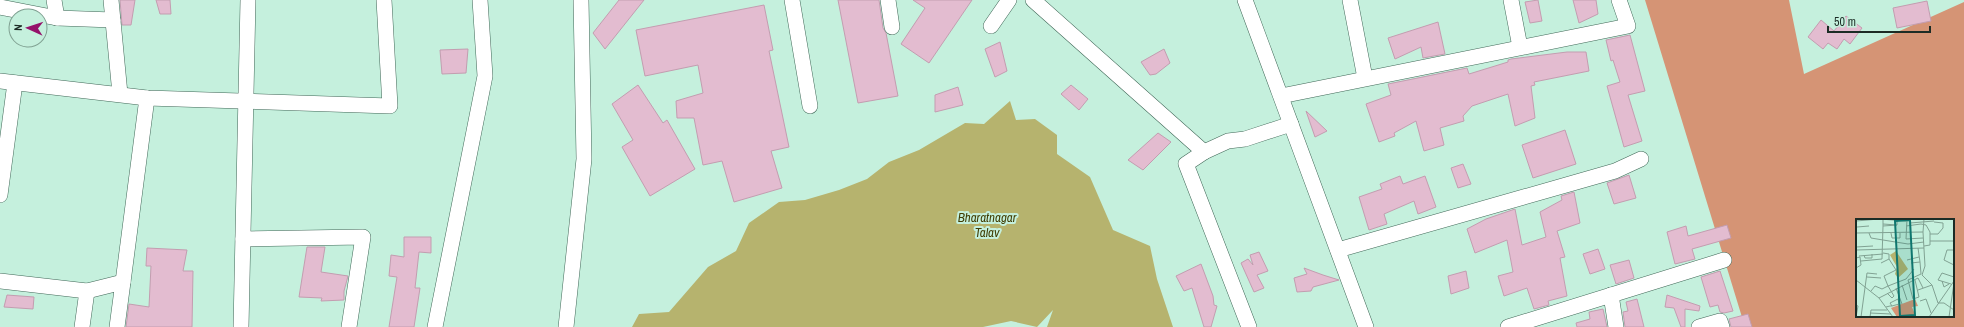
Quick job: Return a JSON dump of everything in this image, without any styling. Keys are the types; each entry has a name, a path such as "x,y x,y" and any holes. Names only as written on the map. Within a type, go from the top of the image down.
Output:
{"street":[{"path":"54,0 57,18"},
{"path":"111,0 120,94"},
{"path":"241,327 248,0"},
{"path":"0,195 7,82 147,98 246,100 390,106 384,0"},
{"path":"435,327 485,76 480,0"},
{"path":"566,327 584,159 581,0"},
{"path":"792,0 810,106"},
{"path":"888,0 892,27"},
{"path":"991,26 1009,0"},
{"path":"1033,0 1204,152"},
{"path":"1245,0 1366,327"},
{"path":"1350,0 1365,78"},
{"path":"1511,0 1520,48"},
{"path":"1280,96 1628,26 1619,0"},
{"path":"0,7 57,18 113,20"},
{"path":"117,327 147,98"},
{"path":"1249,327 1186,164 1204,152 1228,141 1245,139 1291,124"},
{"path":"1338,250 1615,171 1641,159"},
{"path":"243,239 363,237 350,327"},
{"path":"1508,327 1724,260"},
{"path":"0,281 86,291 123,282"},
{"path":"82,327 86,291"},
{"path":"1611,295 1616,327"},
{"path":"1699,327 1720,321 1722,327"}],"shaded area":[{"path":"1645,0 1789,0 1804,74 1964,2 1964,327 1745,327"}],"water":[{"name":"Bharatnagar Talav","path":"1010,101 1016,120 1035,119 1057,135 1057,154 1090,177 1113,230 1150,246 1157,279 1173,327 1047,327 1053,310 1037,327 1011,321 983,327 632,327 639,314 669,312 708,267 736,251 749,223 779,202 805,200 839,190 867,179 889,162 919,150 965,123 984,124"}],"building":[{"path":"120,0 135,0 131,25 122,25"},
{"path":"156,0 170,0 171,14 160,14"},
{"path":"619,0 644,0 605,49 593,33"},
{"path":"838,0 879,0 883,28 886,33 898,96 858,103"},
{"path":"913,0 972,0 929,63 901,44 925,8"},
{"path":"1538,0 1542,21 1530,23 1525,2"},
{"path":"1573,0 1596,0 1598,14 1579,23"},
{"path":"1927,1 1931,21 1897,28 1893,8"},
{"path":"764,5 773,50 769,51 789,147 771,151 782,188 734,202 722,161 703,165 694,118 677,118 676,101 703,93 698,65 645,76 636,30"},
{"path":"1846,16 1862,28 1850,44 1844,39 1837,49 1828,43 1823,49 1808,37 1821,20 1834,31"},
{"path":"1438,22 1445,54 1423,58 1421,47 1395,59 1388,38"},
{"path":"1630,35 1645,91 1628,95 1642,141 1624,147 1607,86 1620,82 1613,60 1611,61 1606,40"},
{"path":"1000,42 1007,71 995,77 985,49"},
{"path":"468,49 466,73 442,74 440,50"},
{"path":"1164,49 1170,63 1156,74 1150,75 1141,62"},
{"path":"1567,52 1586,52 1589,71 1534,82 1535,85 1531,86 1535,118 1515,126 1508,94 1472,106 1463,116 1464,121 1440,128 1444,145 1424,151 1416,121 1394,133 1395,136 1379,142 1366,104 1391,95 1388,84 1467,68 1469,74 1508,62 1508,60 1511,59"},
{"path":"638,85 663,123 667,120 695,169 650,196 622,147 633,140 612,104"},
{"path":"1071,85 1088,99 1079,110 1061,94"},
{"path":"958,87 963,105 935,112 935,95"},
{"path":"1306,111 1327,131 1315,137"},
{"path":"1565,130 1576,164 1533,178 1522,145"},
{"path":"1158,133 1171,142 1143,170 1128,160"},
{"path":"1463,164 1471,184 1458,188 1451,168"},
{"path":"1629,175 1636,198 1614,204 1607,183"},
{"path":"1400,176 1403,184 1425,176 1436,207 1418,214 1414,201 1384,214 1387,224 1369,230 1359,197 1382,189 1380,184"},
{"path":"1574,192 1580,223 1557,231 1565,257 1560,258 1567,296 1548,301 1549,305 1534,309 1527,288 1504,296 1498,276 1513,272 1507,240 1475,253 1467,229 1486,219 1515,209 1522,245 1546,237 1540,212 1562,200 1561,196"},
{"path":"1727,225 1731,238 1692,249 1695,259 1675,264 1667,232 1686,226 1688,236"},
{"path":"404,237 431,237 431,253 419,252 415,288 420,288 414,327 389,327 397,277 389,276 391,255 404,257"},
{"path":"307,247 325,247 321,272 348,276 344,291 344,300 321,301 322,298 299,297"},
{"path":"147,248 187,250 183,271 193,271 192,327 126,327 129,304 149,307 151,266 146,266"},
{"path":"1598,249 1605,269 1590,274 1583,254"},
{"path":"1259,252 1268,271 1257,275 1264,288 1254,292 1241,263 1248,259 1253,265 1250,255"},
{"path":"1629,260 1634,278 1616,284 1610,265"},
{"path":"1201,264 1213,296 1214,305 1217,306 1211,327 1204,327 1192,288 1184,291 1176,276"},
{"path":"1304,268 1339,280 1313,287 1311,291 1297,292 1294,278 1307,274"},
{"path":"1466,271 1469,288 1451,294 1448,276"},
{"path":"1720,271 1733,311 1724,313 1720,312 1718,305 1710,307 1701,277"},
{"path":"7,295 34,297 33,309 4,307"},
{"path":"1667,295 1700,306 1699,311 1685,309 1685,327 1681,327 1674,308 1665,307"},
{"path":"1637,299 1644,327 1625,327 1623,312 1628,311 1626,302"},
{"path":"1603,309 1607,327 1577,327 1576,323 1590,319 1589,312"},
{"path":"1748,314 1752,327 1731,327 1729,319"}]}
